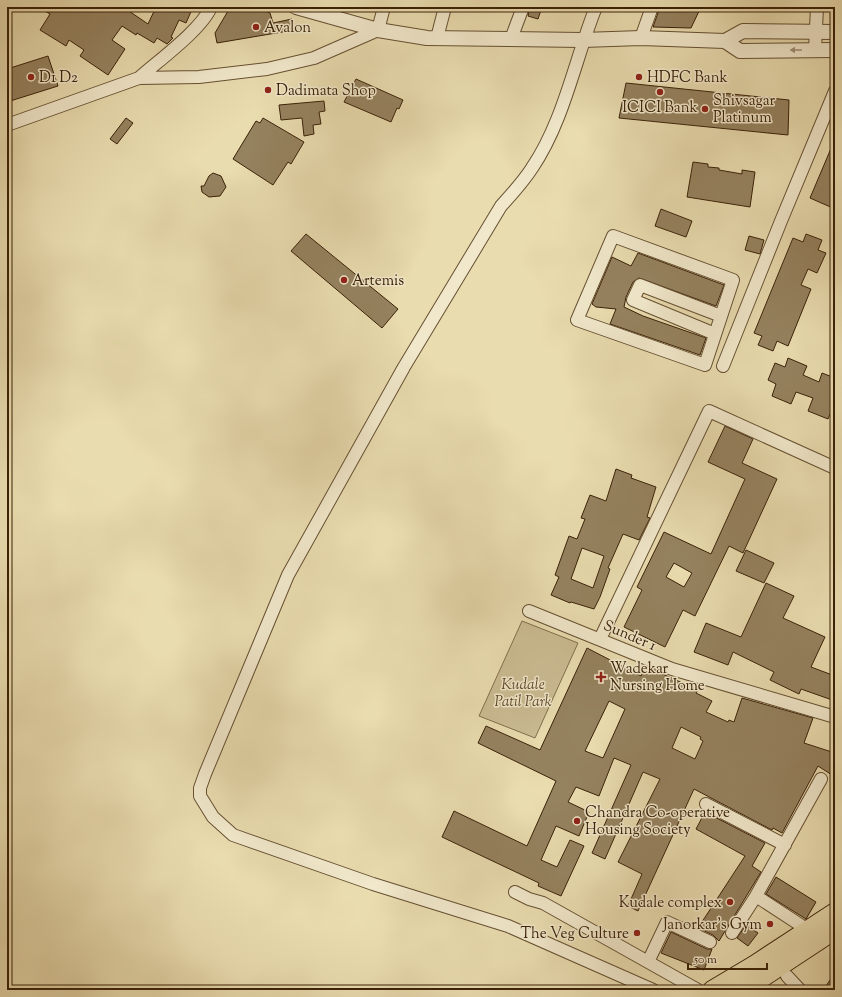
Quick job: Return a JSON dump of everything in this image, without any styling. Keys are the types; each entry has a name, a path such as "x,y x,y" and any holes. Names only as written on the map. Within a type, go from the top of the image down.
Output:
{"main road":[{"path":"712,990 835,912"},
{"path":"728,990 835,923"},
{"path":"744,990 835,930"},
{"path":"762,990 787,976 835,943"}],"street":[{"path":"139,78 188,35 211,7"},
{"path":"296,7 378,30 437,38 583,40 641,38 725,41 743,31 835,32"},
{"path":"378,30 384,7"},
{"path":"437,38 445,7"},
{"path":"511,39 523,7"},
{"path":"596,7 583,40 573,77 543,150 520,185 501,206 404,367 288,575 205,774 200,788 200,796 213,817 233,835 373,884 508,926 653,990"},
{"path":"641,38 652,7"},
{"path":"816,50 817,7"},
{"path":"7,125 139,78 199,77 267,69 314,58 378,30"},
{"path":"725,41 740,50 835,50"},
{"path":"724,366 736,332 835,91"},
{"path":"613,236 733,280 718,325 705,365 577,320 613,236"},
{"path":"718,325 640,285 633,300 718,325 736,332"},
{"path":"600,639 709,410 835,468"},
{"name":"Sunder 1","path":"529,611 600,639 664,667 835,717"},
{"path":"732,933 756,896 821,779"},
{"path":"706,804 785,845"},
{"path":"515,892 529,899 542,902 698,990"},
{"path":"756,896 808,930"},
{"path":"648,962 667,922 710,942"},
{"path":"787,976 800,990"}],"green space":[{"name":"Kudale Patil Park","path":"522,621 578,643 535,738 479,716"}],"building":[{"path":"38,7 123,7 148,24 156,7 193,7 186,23 179,20 171,37 173,38 167,44 157,38 154,43 137,33 136,35 122,26 112,40 125,49 108,75 80,56 84,50 69,40 66,46 40,30 50,14"},
{"name":"Avalon","path":"235,7 257,7 270,13 273,23 292,19 294,30 217,43 215,33 228,11"},
{"path":"530,7 542,7 538,19 528,16"},
{"path":"660,7 701,7 691,28 653,27"},
{"name":"D1 D2","path":"48,56 58,86 7,102 7,69"},
{"path":"356,79 403,100 399,109 397,108 391,122 344,102"},
{"name":"Shivsagar Platinum","path":"626,83 789,100 788,135 619,118"},
{"path":"324,101 325,111 319,112 321,124 313,125 314,134 304,136 302,118 281,120 279,105"},
{"path":"126,118 133,123 117,144 110,139"},
{"path":"263,118 304,142 291,164 288,162 273,185 233,159 256,121 260,123"},
{"path":"835,139 835,209 810,198"},
{"path":"693,162 708,164 708,167 719,168 719,170 742,174 742,170 755,172 750,207 687,197"},
{"path":"213,173 221,176 226,187 220,196 209,197 202,192 201,186 204,186 209,176"},
{"path":"661,209 692,221 686,237 655,226"},
{"name":"Artemis","path":"306,234 398,309 382,328 291,251"},
{"path":"806,234 822,240 818,250 826,253 817,273 808,269 801,285 811,289 788,346 777,341 773,351 758,345 762,336 754,333 793,238 803,242"},
{"path":"749,236 764,240 760,254 745,250"},
{"path":"638,253 724,285 716,306 639,278 633,282 626,297 624,307 643,316 706,338 700,355 610,324 616,309 596,307 592,304 612,257 631,266"},
{"path":"788,358 807,366 803,375 819,382 822,373 835,378 835,409 833,408 828,419 808,411 813,398 796,392 791,404 772,396 776,384 768,380 775,363 785,367"},
{"path":"725,426 753,439 742,463 777,479 743,553 729,546 695,616 683,610 665,647 624,627 642,590 637,587 664,532 711,554 745,479 708,462","holes":["674,563 692,573 684,587 666,577"]},
{"path":"616,469 632,475 631,478 656,487 647,517 650,518 639,540 623,534 608,568 610,569 594,609 571,602 570,603 551,595 559,577 555,575 569,536 577,539 585,519 581,518 590,495 606,501","holes":["582,548 604,556 593,588 571,579"]},
{"path":"746,550 774,563 764,583 736,571"},
{"path":"766,583 794,596 783,618 825,637 811,667 835,676 835,701 801,689 799,694 770,680 774,672 733,652 728,665 694,652 706,623 741,637"},
{"path":"587,648 641,676 645,666 698,690 696,693 712,701 706,712 728,722 729,720 734,722 742,698 813,718 804,743 835,753 835,777 818,766 782,833 773,828 772,830 694,789 638,911 628,906 642,874 618,862 660,779 643,772 605,859 592,853 631,765 614,758 599,796 576,787 568,802 589,812 579,836 556,826 541,860 557,867 570,840 584,846 561,896 538,886 539,883 442,837 454,811 527,846 556,781 478,743 486,726 540,750","holes":["609,701 625,709 603,758 585,751","681,727 701,737 700,739 703,741 695,759 672,748"]},
{"path":"705,812 765,843 752,866 761,872 719,941 713,935 698,928 745,856 696,829"},
{"path":"776,877 816,902 806,919 766,894"},
{"path":"746,925 758,933 748,946 737,938"},
{"path":"671,932 707,949 712,949 704,970 661,953"},
{"path":"835,973 835,990 823,990"}],"place":[{"name":"Avalon","path":"256,27"},
{"name":"D1 D2","path":"31,77"},
{"name":"HDFC Bank","path":"639,77"},
{"name":"Dadimata Shop","path":"268,90"},
{"name":"ICICI Bank","path":"660,92"},
{"name":"Shivsagar Platinum","path":"705,109"},
{"name":"Artemis","path":"344,280"},
{"name":"Wadekar Nursing Home","path":"601,677"},
{"name":"Chandra Co-operative Housing Society","path":"577,821"},
{"name":"Kudale complex","path":"730,902"},
{"name":"Janorkar's Gym","path":"770,924"},
{"name":"The Veg Culture","path":"637,933"}]}
